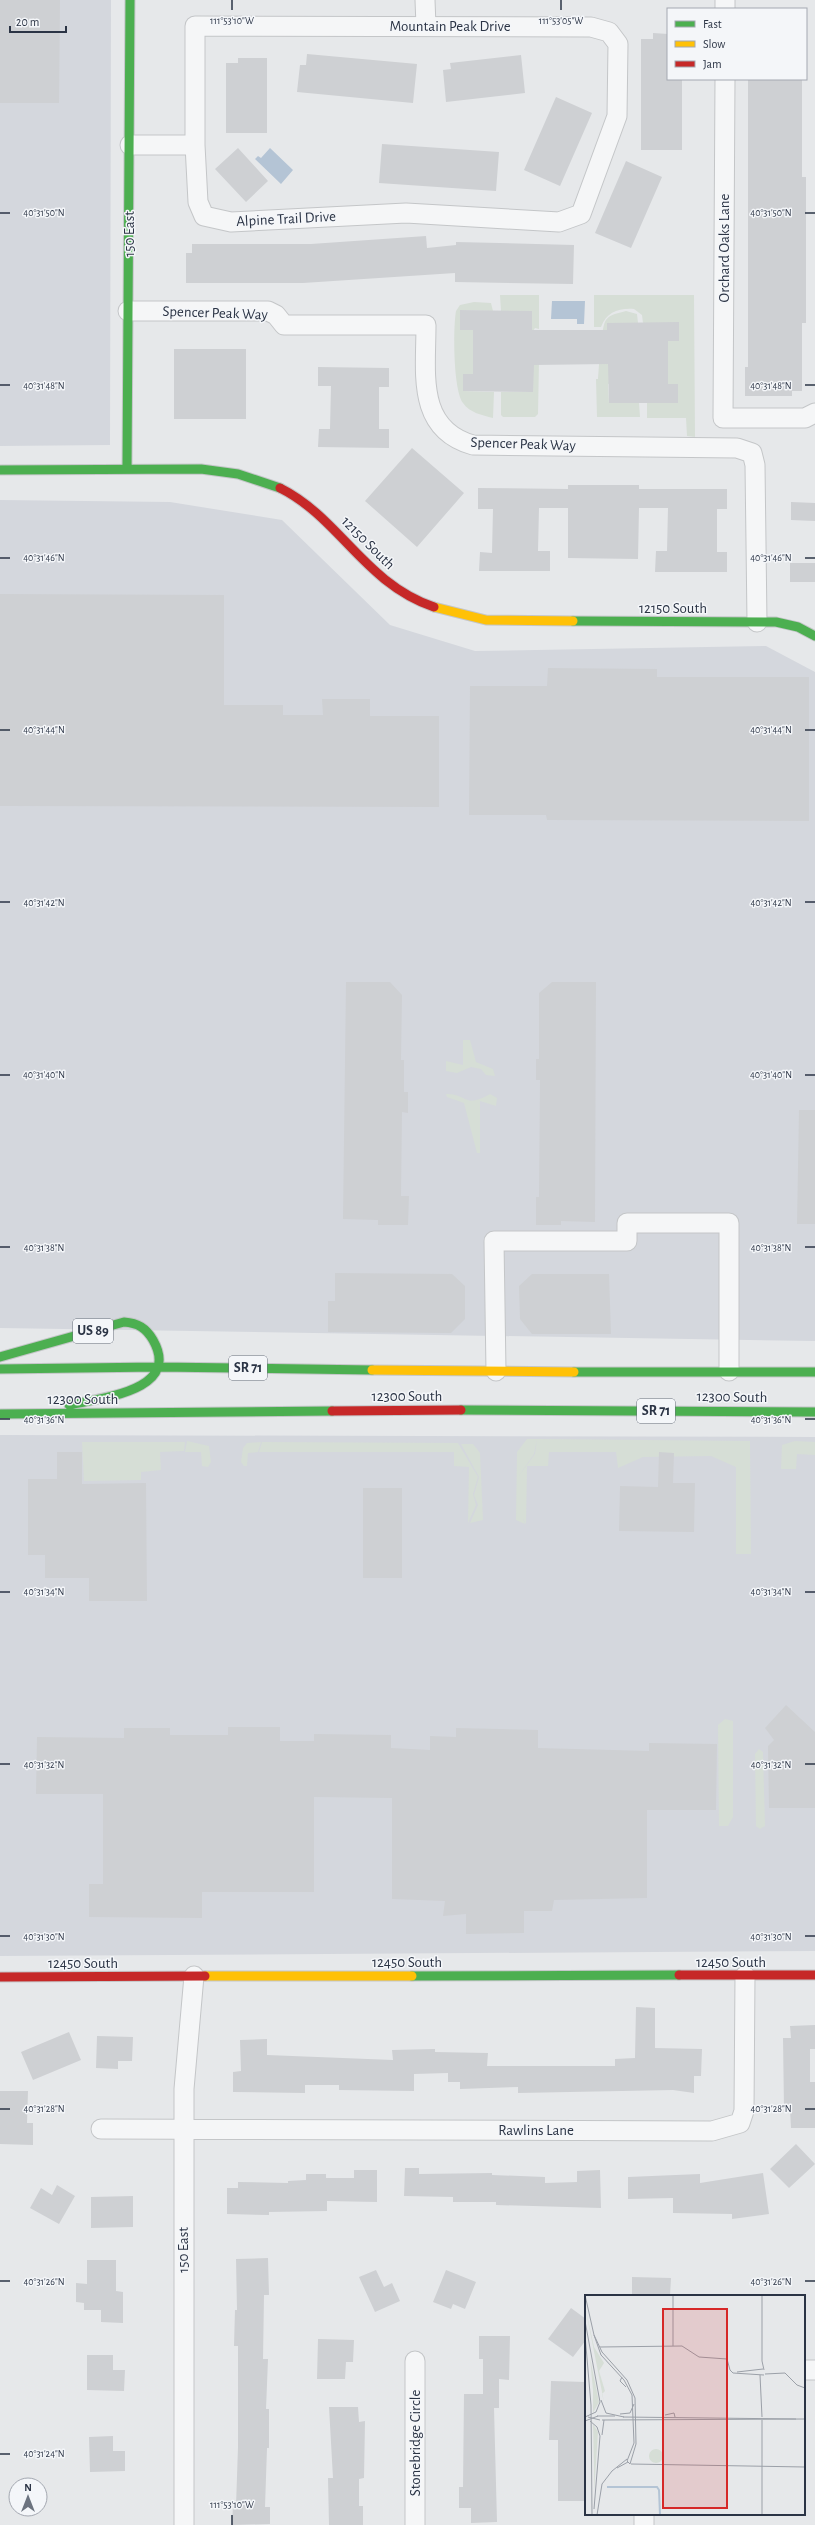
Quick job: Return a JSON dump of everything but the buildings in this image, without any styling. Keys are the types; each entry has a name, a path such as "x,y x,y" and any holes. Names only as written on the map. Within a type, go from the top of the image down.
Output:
{"street":[{"name":"150 East","path":"127,469 130,0"},
{"path":"425,0 426,26"},
{"name":"Mountain Peak Drive","path":"195,26 592,27 609,32 618,44 617,116 581,214 559,222"},
{"name":"Alpine Trail Drive","path":"195,26 195,145 198,202 204,216 213,220 231,222 406,213 559,222"},
{"name":"Orchard Oaks Lane","path":"724,80 723,418 805,418 815,413"},
{"path":"130,145 195,145"},
{"name":"Spencer Peak Way","path":"128,311 268,311 276,315 284,325 426,325 426,385 430,410 448,434 459,441 473,445 737,448 752,453 755,465 757,622"},
{"name":"12150 South","path":"0,470 183,468 225,471 242,474 274,485 318,513 366,565 394,587 430,606 458,615 505,621 757,622 787,624 798,627 815,636"},
{"path":"496,1372 494,1241 627,1242 626,1223 729,1223 729,1372"},
{"name":"US 89","path":"0,1357 124,1322 136,1322 145,1328 157,1347 158,1367"},
{"path":"41,1413 140,1386 152,1379 158,1367"},
{"name":"12300 South","path":"0,1369 158,1367 496,1372 815,1372"},
{"name":"12300 South","path":"0,1414 489,1410 815,1412"},
{"name":"12450 South","path":"0,1977 815,1975"},
{"name":"150 East","path":"184,2525 183,2129 186,2056 194,1976"},
{"name":"Rawlins Lane","path":"101,2129 712,2131 728,2128 740,2123 744,2112 745,1976"},
{"name":"Stonebridge Circle","path":"415,2361 415,2525"}],"shaded area":[{"path":"0,0 111,0 110,445 0,446"},
{"path":"500,295 539,295 539,329 535,328 533,331 539,362 538,414 535,417 503,417 501,415 501,392 533,392 533,373 501,311"},
{"path":"594,295 694,295 695,437 687,436 686,418 647,418 647,403 678,402 678,384 668,384 668,341 679,341 643,323 642,315 634,309 618,310 606,318 601,327 594,327"},
{"path":"474,302 491,303 493,311 460,310 460,330 473,330 473,374 463,374 463,391 494,392 493,418 476,413 469,409 463,403 457,386 454,344 456,311 460,305"},
{"path":"626,311 637,314 638,323 607,323 607,341 618,384 608,384 609,403 639,403 640,417 597,417 596,379 598,379 604,324 610,316"},
{"path":"0,500 170,502 282,520 390,625 475,651 766,646 815,672 815,1341 0,1328"},
{"path":"463,1040 470,1040 476,1062 493,1069 495,1076 486,1075 481,1069 471,1067 457,1073 446,1071 446,1061 463,1065"},
{"path":"446,1094 458,1096 470,1101 490,1094 497,1098 496,1106 480,1101 480,1153 477,1153 464,1103 447,1097"},
{"path":"0,1435 815,1437 815,1951 0,1956"},
{"path":"527,1439 537,1439 750,1441 751,1554 736,1554 736,1467 711,1456 643,1457 618,1468 616,1452 549,1452 548,1466 527,1466 526,1524 523,1518 525,1524 516,1520 517,1452","holes":["537,1439 535,1454 518,1477 534,1454"]},
{"path":"187,1441 209,1446 211,1462 208,1467 202,1466 201,1452 185,1452"},
{"path":"795,1441 815,1442 815,1455 797,1454 796,1469 781,1469 782,1445"},
{"path":"82,1442 185,1442 184,1451 160,1452 161,1470 141,1472 141,1480 84,1481"},
{"path":"261,1442 258,1452 248,1453 247,1466 244,1466 241,1462 243,1448 247,1443"},
{"path":"262,1442 458,1443 478,1477 473,1494 476,1505 468,1523 469,1467 454,1466 454,1452 259,1452"},
{"path":"461,1444 473,1444 480,1453 483,1520 470,1523 478,1505 474,1495 479,1477"},
{"path":"725,1719 733,1721 733,1817 728,1826 719,1826 718,1725"},
{"path":"759,1749 763,1752 765,1826 760,1829 756,1826 755,1754"}],"water":[{"path":"270,148 293,170 281,184 255,159 258,156 261,158"},
{"path":"552,301 585,301 584,324 577,324 577,319 551,319"}],"traffic: fast":[{"path":"127,469 130,0"},
{"path":"0,470 201,469 238,474 280,488"},
{"path":"573,621 776,622 798,627 815,636"},
{"path":"0,1357 124,1322 137,1325 147,1332 153,1340 159,1357 156,1371 147,1381 134,1389 117,1395 69,1405"},
{"path":"0,1369 158,1367 372,1370"},
{"path":"574,1372 815,1372"},
{"path":"461,1410 815,1412"},
{"path":"0,1414 332,1411"},
{"path":"412,1976 679,1975"}],"traffic: slow":[{"path":"434,607 486,620 573,621"},
{"path":"372,1370 574,1372"},
{"path":"205,1976 412,1976"}],"traffic: jam":[{"path":"280,488 301,501 320,516 370,567 389,582 410,596 434,607"},
{"path":"332,1411 461,1410"},
{"path":"679,1975 815,1975"},
{"path":"0,1977 205,1976"}]}
